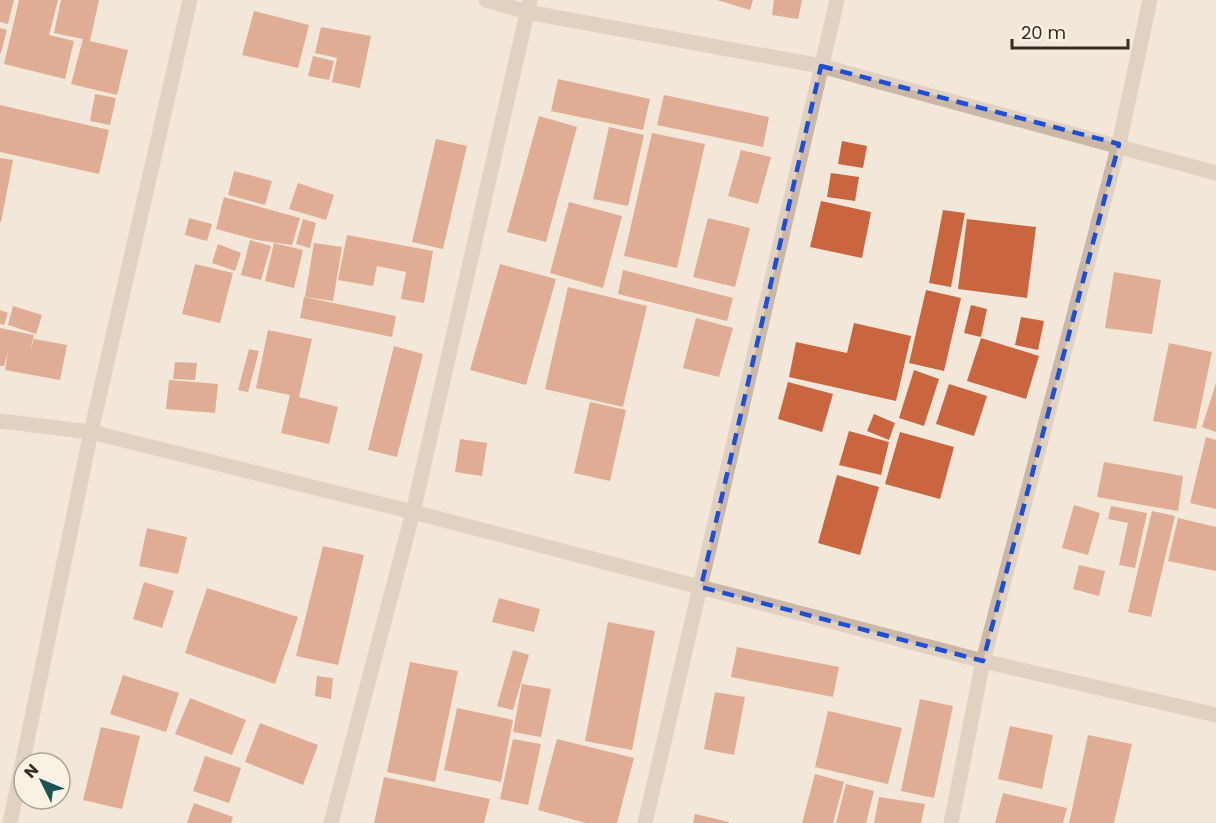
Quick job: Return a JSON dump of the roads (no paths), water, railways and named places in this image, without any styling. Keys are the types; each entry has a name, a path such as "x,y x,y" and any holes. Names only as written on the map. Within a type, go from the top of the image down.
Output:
{"street":[{"path":"10,823 91,432 190,0"},
{"path":"486,0 529,6 821,66 1119,144 1216,172"},
{"path":"645,823 837,0"},
{"path":"951,823 983,661 1119,144 1150,0"},
{"path":"331,823 413,512 529,6"},
{"path":"0,420 91,432 413,512 983,661 1216,715"}]}
